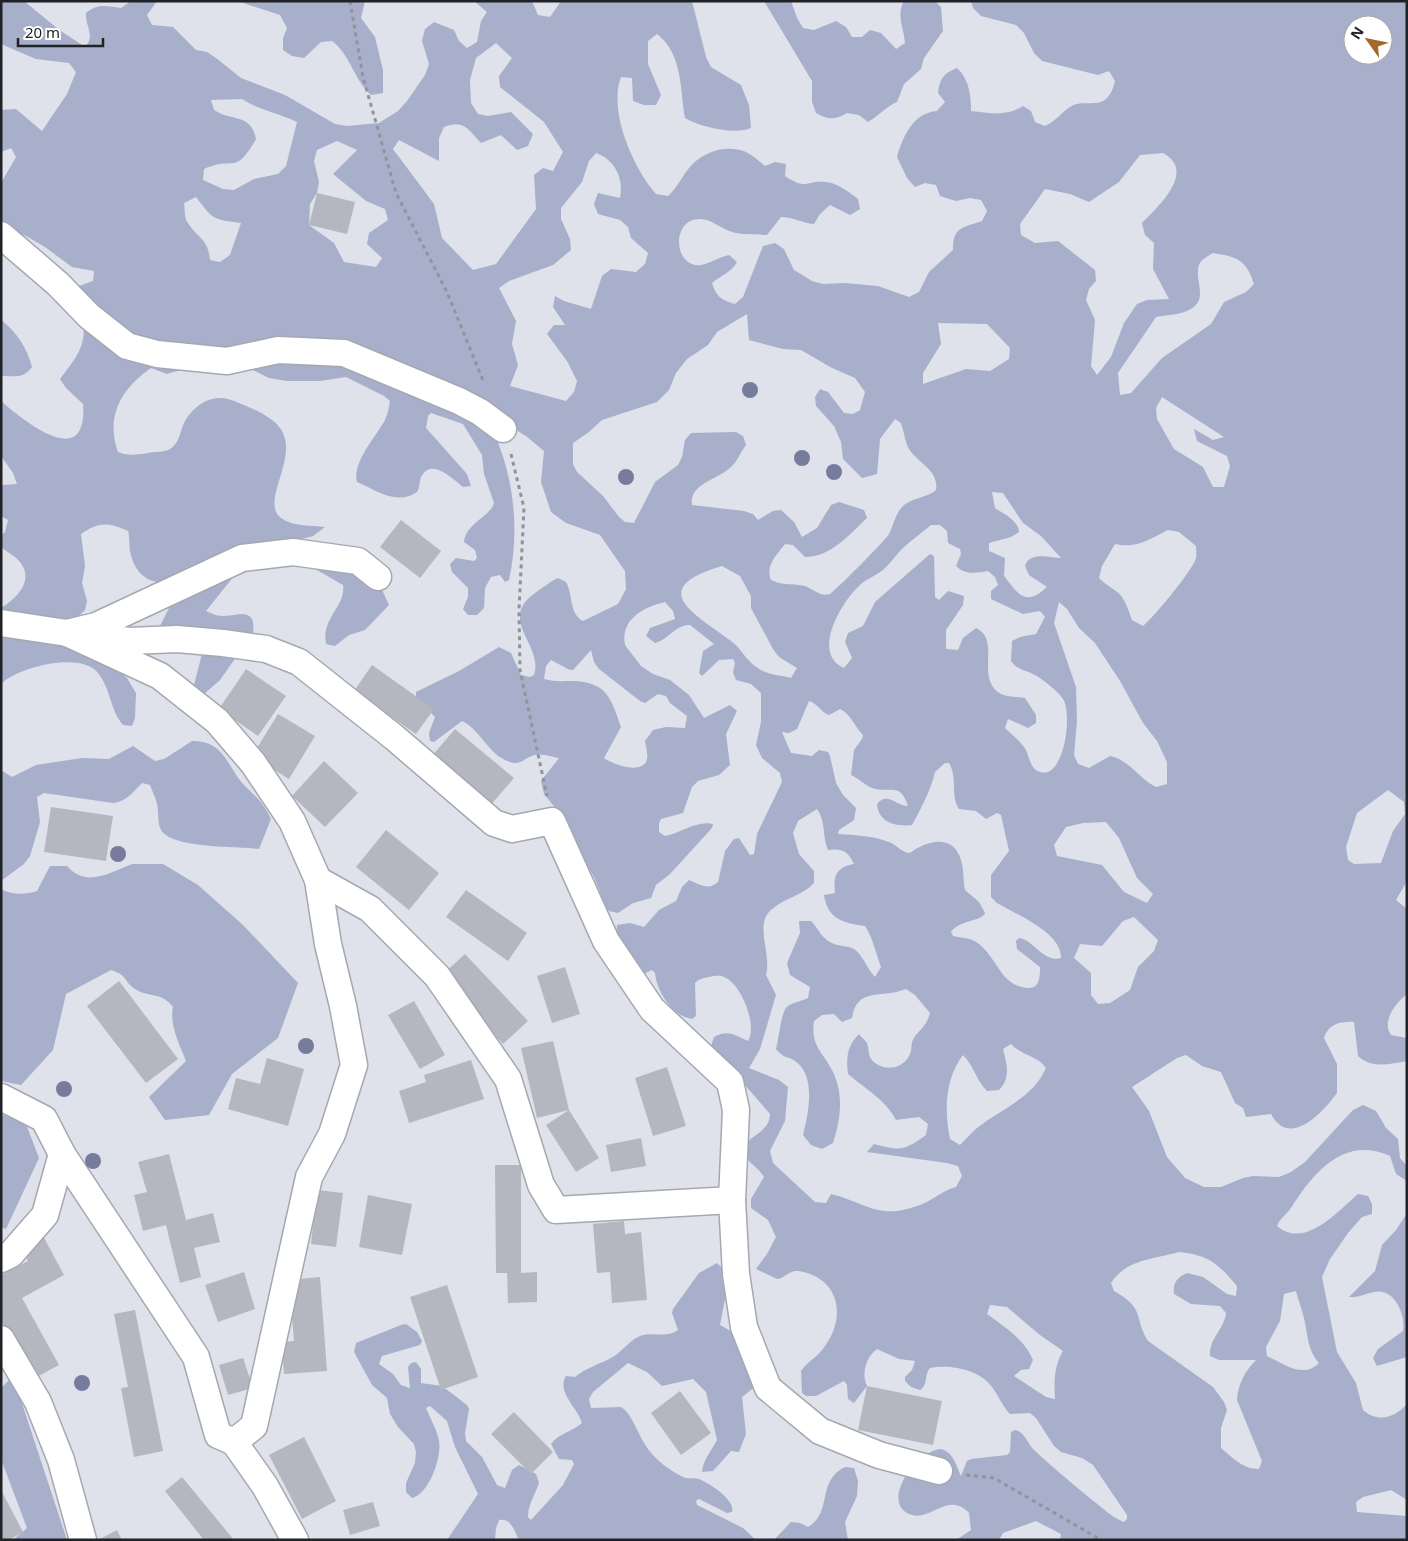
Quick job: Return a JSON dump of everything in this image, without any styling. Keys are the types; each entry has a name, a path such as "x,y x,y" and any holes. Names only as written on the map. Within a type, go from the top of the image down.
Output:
{"street":[{"path":"1,235 58,284 89,316 127,346 157,354 227,362 278,350 344,353 459,401 480,412 504,429"},
{"path":"67,633 96,626 242,558 293,552 358,561 378,576"},
{"path":"1,623 129,641 177,639 266,649 299,662 395,738 494,823 512,829 552,821 584,895 611,949 652,1009 730,1082 736,1110 732,1200 736,1274 744,1327 768,1388 820,1431 879,1455 939,1471"},
{"path":"67,633 160,676 217,721 253,763 292,821 318,880 328,944 343,1006 354,1064 332,1134 309,1178 254,1426 234,1442"},
{"path":"318,880 370,909 437,976 508,1079 541,1185 556,1210 732,1200"},
{"path":"1,1098 44,1119 62,1154 196,1357 218,1435 234,1442 265,1486 295,1540"},
{"path":"1,1259 11,1254 45,1215 62,1154"},
{"path":"4,1353 38,1402 60,1460 83,1540"}],"path":[{"path":"350,1 363,77 396,192 447,292 485,384"},
{"path":"504,429 524,508 519,610 520,670 552,821"},
{"path":"939,1471 994,1478 1101,1540"}],"shaded area":[{"path":"1,1 24,1 58,29 85,47 90,39 86,13 90,10 103,6 121,8 131,1 157,1 147,15 152,25 173,27 196,50 207,52 241,78 285,95 335,124 347,126 379,123 398,111 407,101 425,75 429,64 422,41 425,29 434,22 454,30 459,41 467,48 477,42 481,21 487,12 474,1 532,1 538,15 550,17 561,1 692,1 706,57 711,67 741,85 749,105 751,128 736,131 718,129 685,118 676,62 672,52 657,34 648,41 648,64 661,95 656,105 644,105 633,101 632,78 621,77 618,91 620,122 625,138 631,155 647,183 656,194 668,196 694,162 715,151 730,149 746,152 765,166 775,162 786,164 785,176 798,183 826,182 839,186 858,199 860,209 850,215 830,205 820,214 814,224 781,217 767,235 732,232 704,219 691,220 685,225 679,240 682,256 688,262 695,265 729,255 737,262 735,266 712,283 720,297 735,304 743,297 763,246 775,243 784,249 794,270 812,281 823,284 844,283 878,286 909,297 919,292 929,272 953,250 953,242 957,232 964,227 982,221 987,211 981,200 970,198 956,201 940,196 936,185 925,183 915,187 907,178 897,157 902,141 915,121 921,116 937,111 945,102 938,93 943,77 957,68 961,72 967,82 970,93 971,111 1004,113 1023,106 1031,111 1035,122 1045,126 1076,104 1101,102 1111,92 1115,81 1109,71 1098,75 1042,61 1034,53 1024,33 1016,25 981,16 973,8 971,1 1407,1 1407,881 1396,900 1407,909 1407,994 1394,1007 1389,1018 1388,1030 1391,1035 1407,1038 1407,1061 1381,1065 1363,1060 1358,1056 1354,1022 1336,1024 1329,1029 1324,1038 1337,1064 1337,1093 1315,1117 1297,1128 1287,1128 1279,1124 1271,1114 1246,1117 1243,1108 1235,1103 1221,1072 1202,1066 1186,1055 1177,1058 1132,1087 1149,1111 1167,1157 1185,1178 1204,1187 1221,1187 1253,1176 1279,1177 1291,1172 1305,1162 1353,1110 1363,1105 1376,1111 1386,1128 1398,1139 1400,1158 1407,1166 1407,1181 1396,1174 1390,1156 1373,1151 1358,1150 1344,1154 1332,1161 1309,1182 1277,1226 1288,1232 1299,1234 1310,1231 1331,1218 1358,1194 1368,1196 1372,1204 1372,1214 1362,1217 1348,1233 1330,1259 1322,1277 1337,1352 1356,1383 1363,1410 1374,1417 1380,1418 1397,1413 1407,1404 1407,1500 1391,1490 1363,1497 1356,1502 1357,1512 1407,1516 1407,1540 1060,1540 1061,1534 1036,1521 1003,1533 999,1540 956,1540 971,1530 969,1513 961,1507 954,1505 919,1516 912,1515 902,1509 899,1501 899,1490 904,1479 911,1468 921,1459 931,1452 941,1449 952,1456 961,1476 967,1461 971,1459 1007,1455 1010,1452 1011,1432 1015,1430 1023,1435 1033,1449 1047,1462 1107,1512 1124,1522 1127,1519 1127,1515 1093,1465 1082,1458 1061,1452 1054,1446 1036,1418 1030,1413 1010,1414 987,1381 973,1372 947,1367 930,1368 924,1386 920,1390 911,1387 905,1381 905,1377 912,1370 915,1361 899,1359 877,1349 867,1361 864,1376 867,1386 854,1403 848,1399 847,1385 844,1381 816,1396 806,1396 802,1393 801,1371 825,1346 832,1334 837,1311 830,1289 823,1281 812,1275 795,1271 777,1279 756,1269 776,1237 768,1220 751,1208 751,1199 764,1177 747,1159 744,1150 745,1144 767,1124 770,1114 711,1046 714,1037 728,1033 748,1041 751,1034 751,1026 742,996 736,987 724,977 707,977 695,983 696,1016 692,1019 685,1017 672,1008 662,995 655,973 652,970 644,974 616,942 617,925 630,923 644,927 659,910 676,901 682,887 689,880 707,886 718,882 725,851 734,839 739,838 750,855 754,854 757,834 782,782 780,773 762,758 756,745 761,722 761,693 751,684 736,680 733,672 735,663 733,659 719,660 702,676 699,673 703,651 714,644 690,625 676,629 664,639 655,643 646,636 650,628 675,619 673,611 665,602 641,611 626,628 624,636 625,645 641,666 653,674 670,680 689,695 704,718 730,705 737,711 726,734 730,765 719,775 698,781 692,787 683,813 661,819 659,823 659,832 665,836 695,825 713,824 712,828 670,874 656,885 651,898 633,903 618,913 609,911 606,907 594,877 570,836 566,821 544,794 541,781 559,758 538,755 517,763 502,759 469,725 462,721 434,742 430,741 429,733 435,717 416,697 416,692 459,671 499,647 511,653 521,675 530,677 534,675 533,653 524,633 520,613 524,603 535,593 558,578 566,582 575,614 583,621 618,604 626,589 625,571 600,535 566,523 551,512 541,482 544,451 526,436 499,420 493,431 506,466 513,504 514,542 512,561 509,580 505,582 500,575 491,577 485,588 484,608 477,615 468,615 463,609 468,597 468,588 452,572 450,564 456,558 474,561 477,558 475,550 464,542 466,535 473,525 492,508 494,503 484,474 482,455 463,424 431,413 428,416 426,428 467,474 471,486 463,487 442,471 430,469 425,471 421,477 417,492 409,496 394,497 357,482 356,474 361,458 387,415 390,401 384,396 346,377 320,381 287,381 269,378 251,369 208,362 167,374 151,368 132,384 119,404 115,415 114,427 114,439 118,452 136,455 170,449 177,441 184,423 193,410 212,399 219,398 234,401 265,415 276,423 285,439 284,465 275,501 276,510 281,518 291,523 325,527 313,536 298,540 378,581 389,605 365,630 349,635 335,646 326,644 327,626 341,600 343,585 298,559 242,566 206,611 220,616 245,614 252,619 253,633 220,680 204,694 196,694 194,685 203,650 159,628 180,586 154,582 148,579 137,569 133,561 128,531 115,526 99,525 81,534 85,566 82,583 87,601 85,610 79,616 77,624 113,666 127,678 136,693 135,718 132,726 123,725 115,713 106,686 98,673 90,666 64,662 49,664 21,672 1,684 1,608 22,589 25,583 25,576 20,562 1,547 1,535 5,532 8,520 1,516 1,485 17,484 13,473 1,456 1,401 24,420 52,436 65,439 76,435 82,425 83,404 66,388 60,379 78,354 84,333 83,325 73,319 67,309 71,289 93,281 94,271 72,267 45,247 9,229 1,222 1,183 16,157 11,148 1,152 1,110 16,109 42,131 67,94 76,72 69,63 36,59 1,44","holes":["496,43 512,58 499,76 500,87 544,122 563,152 553,171 543,168 534,175 536,209 496,264 473,270 442,238 434,204 393,149 399,140 439,161 439,138 444,127 456,124 469,130 481,143 501,135 517,150 528,146 533,134 511,112 488,116 478,114 471,103 470,80 476,58","242,99 297,122 286,166 278,174 254,179 234,190 223,189 203,180 204,169 214,165 238,162 249,151 256,139 254,131 246,122 214,110 211,100","337,141 357,150 333,174 366,201 385,209 388,220 369,233 367,244 382,258 376,267 344,262 334,243 309,225 310,204 317,193 319,182 314,161 317,150","596,153 603,156 617,171 621,191 620,198 598,193 594,204 598,214 620,220 628,227 631,238 648,253 645,264 636,272 611,269 602,276 591,309 564,301 555,296 553,307 565,325 554,325 547,334 567,361 577,381 574,392 566,401 510,386 518,365 512,344 516,321 499,288 509,281 553,265 571,250 570,239 561,219 561,208 582,182 589,161","1163,153 1173,161 1176,169 1176,179 1165,199 1142,223 1145,235 1154,243 1153,269 1169,299 1147,300 1137,304 1124,323 1111,357 1097,375 1091,366 1095,320 1086,300 1089,289 1096,281 1095,270 1058,241 1035,243 1021,235 1020,224 1045,189 1070,194 1089,202 1119,182 1140,155","196,197 215,218 241,223 230,255 220,262 210,260 205,243 187,221 184,203","1213,253 1234,258 1244,264 1254,284 1246,292 1224,302 1211,324 1162,358 1131,393 1120,395 1118,373 1156,317 1187,311 1198,303 1200,298 1198,267 1203,260","747,314 749,340 783,349 801,350 832,368 855,378 865,392 860,410 853,414 844,413 828,392 820,389 815,397 816,406 834,426 841,442 843,459 862,478 877,474 880,439 895,419 901,423 909,449 934,477 936,490 905,504 898,513 886,538 830,594 820,594 805,586 779,583 771,580 771,565 775,556 785,544 793,545 805,557 814,556 832,549 867,518 864,510 839,502 831,505 817,528 802,537 794,522 781,510 773,511 758,520 753,514 744,511 692,505 692,497 695,491 733,465 746,445 743,436 736,432 691,433 685,440 682,457 678,465 655,482 634,523 625,522 619,517 603,496 577,472 573,464 573,443 602,420 657,402 669,390 676,373 687,359 708,345 717,332","938,323 987,324 1010,348 1009,359 990,371 966,369 923,384 923,373 941,344","1162,397 1224,437 1213,440 1194,429 1197,441 1227,456 1230,466 1224,487 1213,487 1203,467 1174,449 1157,419 1156,408","992,492 1003,493 1023,523 1041,536 1061,558 1040,556 1027,561 1025,566 1029,575 1047,587 1033,596 1023,596 1014,589 1004,576 1005,558 989,551 989,543 1011,537 1019,532 1017,524 995,508","931,525 940,525 947,531 948,543 960,549 961,554 956,566 959,569 975,573 988,571 995,577 998,585 991,591 991,599 1023,614 1040,611 1045,617 1036,634 1020,637 1012,641 1011,661 1020,669 1037,676 1051,686 1061,696 1066,707 1067,718 1064,744 1055,766 1048,772 1040,772 1034,768 1024,747 1005,728 1008,719 1028,728 1036,723 1036,715 1025,698 1003,695 993,687 989,679 987,641 983,634 976,628 963,638 958,650 946,649 946,630 963,605 964,596 948,591 939,600 935,597 934,556 930,554 875,602 863,626 848,633 845,642 852,658 844,668 834,661 830,652 829,640 832,628 851,594 861,584 884,569 902,549","1168,530 1179,532 1196,546 1196,558 1181,583 1143,626 1132,620 1122,597 1099,578 1102,566 1115,544 1130,545 1149,540","722,566 740,576 751,596 751,608 773,649 779,657 797,668 791,678 765,672 754,665 735,644 692,611 684,602 681,592 686,583 699,575","1059,602 1067,609 1079,628 1095,643 1120,681 1143,723 1157,741 1167,762 1167,784 1156,787 1129,765 1110,756 1089,768 1078,764 1074,755 1077,721 1076,687 1054,623","591,650 594,662 599,669 640,701 645,703 658,694 666,696 670,703 687,716 685,728 666,727 653,730 645,741 647,757 643,766 632,768 613,763 604,758 621,727 611,700 601,689 584,682 544,679 546,666 551,660 573,670","809,701 829,715 840,709 844,711 863,735 854,750 851,775 872,788 898,791 905,798 908,806 888,799 881,800 877,804 880,815 888,822 894,824 912,825 929,792 935,772 945,763 949,763 952,769 956,804 959,809 976,811 986,819 997,813 1001,815 1009,851 991,875 991,897 997,903 1046,933 1059,949 1061,958 1049,957 1029,942 1019,938 1016,941 1017,949 1040,967 1037,984 1029,988 1012,983 1006,978 979,944 970,939 953,936 951,932 955,928 980,918 985,913 979,902 965,890 963,868 957,851 946,843 938,842 924,845 910,853 904,852 892,843 883,840 838,834 839,830 854,820 856,808 843,795 836,783 828,752 819,750 812,756 791,753 782,732 789,733 797,729","1388,790 1404,802 1405,814 1393,831 1381,863 1354,864 1348,860 1346,847 1357,813","817,809 822,818 828,850 844,851 854,864 844,867 837,873 835,893 824,895 826,903 829,910 838,919 865,926 881,967 875,977 860,954 854,949 829,941 811,921 799,921 800,933 787,963 790,975 810,987 808,998 790,1005 786,1009 776,1049 784,1056 795,1061 802,1068 806,1076 809,1096 803,1135 811,1145 822,1149 833,1143 840,1109 839,1091 834,1074 814,1038 814,1021 822,1015 834,1014 842,1022 852,1018 859,1001 865,997 906,989 915,995 930,1013 926,1023 914,1038 911,1052 904,1063 890,1068 875,1063 872,1061 867,1043 859,1034 852,1043 847,1057 848,1074 881,1100 896,1120 919,1117 928,1124 926,1135 907,1147 890,1148 874,1144 867,1152 947,1163 958,1166 962,1176 956,1187 922,1204 904,1210 882,1211 831,1194 826,1203 815,1202 773,1163 770,1151 785,1121 788,1087 779,1080 749,1068 760,1049 776,995 766,975 767,958 764,931 766,916 776,906 804,891 814,883 814,871 799,854 793,833 798,821","1106,822 1119,838 1137,878 1153,894 1147,903 1124,892 1102,865 1057,856 1054,845 1066,827 1083,823","1134,917 1158,940 1154,951 1138,967 1130,990 1110,1003 1098,1004 1091,995 1091,973 1074,958 1080,944 1102,946 1123,921","1011,1044 1038,1060 1046,1068 1025,1095 986,1121 960,1145 950,1139 947,1117 949,1084 957,1064 963,1055 987,1091 999,1090 1007,1076 1003,1049","1179,1252 1198,1255 1212,1262 1224,1271 1237,1286 1236,1296 1227,1294 1203,1277 1187,1273 1176,1281 1174,1294 1191,1304 1220,1306 1226,1313 1223,1324 1212,1344 1210,1356 1219,1360 1256,1360 1243,1378 1237,1400 1262,1461 1259,1469 1243,1465 1221,1448 1221,1428 1227,1410 1224,1402 1213,1387 1148,1341 1135,1308 1124,1297 1114,1291 1111,1283 1117,1275 1133,1264","1296,1291 1310,1347 1319,1363 1307,1370 1293,1368 1267,1356 1266,1347 1280,1321 1284,1294","990,1305 1007,1307 1040,1335 1063,1351 1055,1374 1055,1399 1046,1397 1014,1376 1021,1370 1029,1369 1033,1360 1020,1340 987,1314"]},
{"path":"237,1 365,1 361,18 375,37 383,70 383,93 371,95 365,89 343,53 332,41 321,42 304,58 292,56 283,50 283,38 287,28 280,15"},
{"path":"764,1 791,1 803,28 814,30 836,21 846,27 852,37 862,37 870,30 881,33 896,49 905,43 901,16 904,1 935,1 941,7 943,31 924,58 921,69 904,84 897,102 868,122 859,115 847,113 839,117 828,118 816,113 812,102 812,81"},
{"path":"1,320 17,335 30,360 32,367 22,375 1,376"},
{"path":"192,741 203,742 219,750 239,779 265,808 271,819 259,849 191,844 168,836 161,830 158,807 150,785 142,783 126,798 113,803 44,793 37,797 40,822 30,856 24,864 1,881 1,770 12,777 36,765 82,758 109,759 133,746 155,761 164,759"},
{"path":"132,864 163,864 198,885 243,925 298,983 278,1038 232,1074 209,1115 165,1120 149,1097 186,1061 172,1021 173,1007 164,999 140,992 131,986 123,976 111,970 66,994 53,1050 21,1085 1,1081 1,889 19,894 37,891 50,866 67,866 74,873 82,876 98,877"},
{"path":"1,1114 26,1124 39,1158 6,1229 1,1227"},
{"path":"1407,1213 1407,1357 1377,1366 1373,1358 1378,1349 1403,1331 1401,1311 1398,1304 1388,1294 1382,1292 1349,1297 1375,1271 1382,1245 1396,1230"},
{"path":"717,1263 727,1273 720,1325 745,1339 757,1389 752,1389 742,1397 746,1434 739,1452 731,1451 713,1471 702,1472 706,1459 717,1440 706,1392 693,1379 662,1386 647,1372 628,1363 593,1392 589,1399 591,1408 621,1407 625,1410 651,1453 659,1461 683,1477 699,1479 715,1488 730,1502 732,1512 727,1513 699,1499 696,1501 697,1505 743,1528 756,1540 519,1540 510,1523 499,1520 495,1540 447,1540 478,1494 455,1447 447,1421 430,1406 426,1408 439,1441 438,1456 429,1482 424,1490 412,1498 406,1492 406,1483 415,1463 416,1452 414,1444 398,1427 390,1414 387,1398 372,1385 354,1352 356,1343 406,1324 417,1332 422,1341 420,1345 382,1356 379,1364 393,1374 401,1385 410,1388 408,1367 411,1363 416,1362 421,1369 421,1383 442,1386 467,1405 469,1409 465,1433 466,1441 482,1457 497,1485 505,1488 512,1470 519,1465 536,1474 539,1483 529,1508 528,1517 531,1520 563,1485 574,1464 572,1460 559,1459 551,1444 558,1437 582,1423 566,1394 564,1382 566,1376 575,1377 613,1357 640,1336 650,1334 664,1335 678,1330 672,1313 673,1309 699,1273"},
{"path":"13,1376 67,1540 13,1540 27,1528 1,1459 1,1388"},
{"path":"845,1467 854,1468 858,1481 857,1496 845,1522 848,1540 774,1540 791,1522 800,1523 808,1527 816,1521 823,1506 830,1480"}],"building":[{"path":"317,193 355,202 347,234 309,225"},
{"path":"401,520 441,551 420,578 380,547"},
{"path":"372,665 434,709 416,734 354,691"},
{"path":"246,669 286,696 258,736 219,709"},
{"path":"278,714 315,736 289,779 252,756"},
{"path":"455,729 514,778 489,807 431,757"},
{"path":"324,761 358,793 325,827 292,796"},
{"path":"51,807 113,816 106,861 44,852"},
{"path":"386,830 439,873 409,910 356,867"},
{"path":"466,890 527,933 508,961 446,917"},
{"path":"465,954 528,1021 503,1044 441,976"},
{"path":"565,967 580,1014 552,1023 537,976"},
{"path":"119,981 178,1059 146,1083 87,1006"},
{"path":"414,1001 445,1055 420,1069 388,1015"},
{"path":"553,1041 569,1110 537,1118 521,1048"},
{"path":"267,1058 304,1069 288,1126 228,1109 236,1078 260,1084"},
{"path":"471,1060 484,1099 409,1123 399,1091 426,1082 424,1075"},
{"path":"667,1067 686,1126 653,1136 635,1078"},
{"path":"569,1110 599,1158 576,1172 546,1125"},
{"path":"641,1138 646,1166 611,1172 606,1145"},
{"path":"169,1154 186,1220 213,1213 220,1242 194,1248 201,1277 180,1283 166,1225 143,1231 134,1195 147,1192 138,1162"},
{"path":"495,1165 521,1165 521,1273 537,1272 537,1302 508,1303 507,1273 496,1273"},
{"path":"317,1190 343,1193 336,1247 311,1244"},
{"path":"368,1195 412,1204 402,1255 359,1247"},
{"path":"624,1221 625,1234 641,1232 647,1300 612,1303 610,1272 597,1273 593,1224"},
{"path":"42,1234 64,1275 22,1298 59,1365 33,1379 1,1321 1,1275 28,1261 20,1246"},
{"path":"244,1272 255,1309 218,1322 205,1285"},
{"path":"320,1277 327,1371 284,1374 282,1342 294,1341 289,1280"},
{"path":"447,1285 478,1377 441,1390 410,1297"},
{"path":"135,1310 163,1451 134,1457 121,1388 128,1387 114,1314"},
{"path":"243,1358 253,1388 228,1395 219,1365"},
{"path":"867,1386 942,1401 933,1445 858,1430"},
{"path":"680,1391 711,1433 681,1455 651,1413"},
{"path":"514,1412 553,1452 531,1474 491,1434"},
{"path":"304,1437 336,1501 302,1519 269,1455"},
{"path":"182,1477 234,1540 204,1540 165,1491"},
{"path":"1,1490 23,1532 9,1540 1,1540"},
{"path":"373,1502 380,1526 350,1535 343,1510"},
{"path":"117,1530 122,1540 98,1540"}]}
